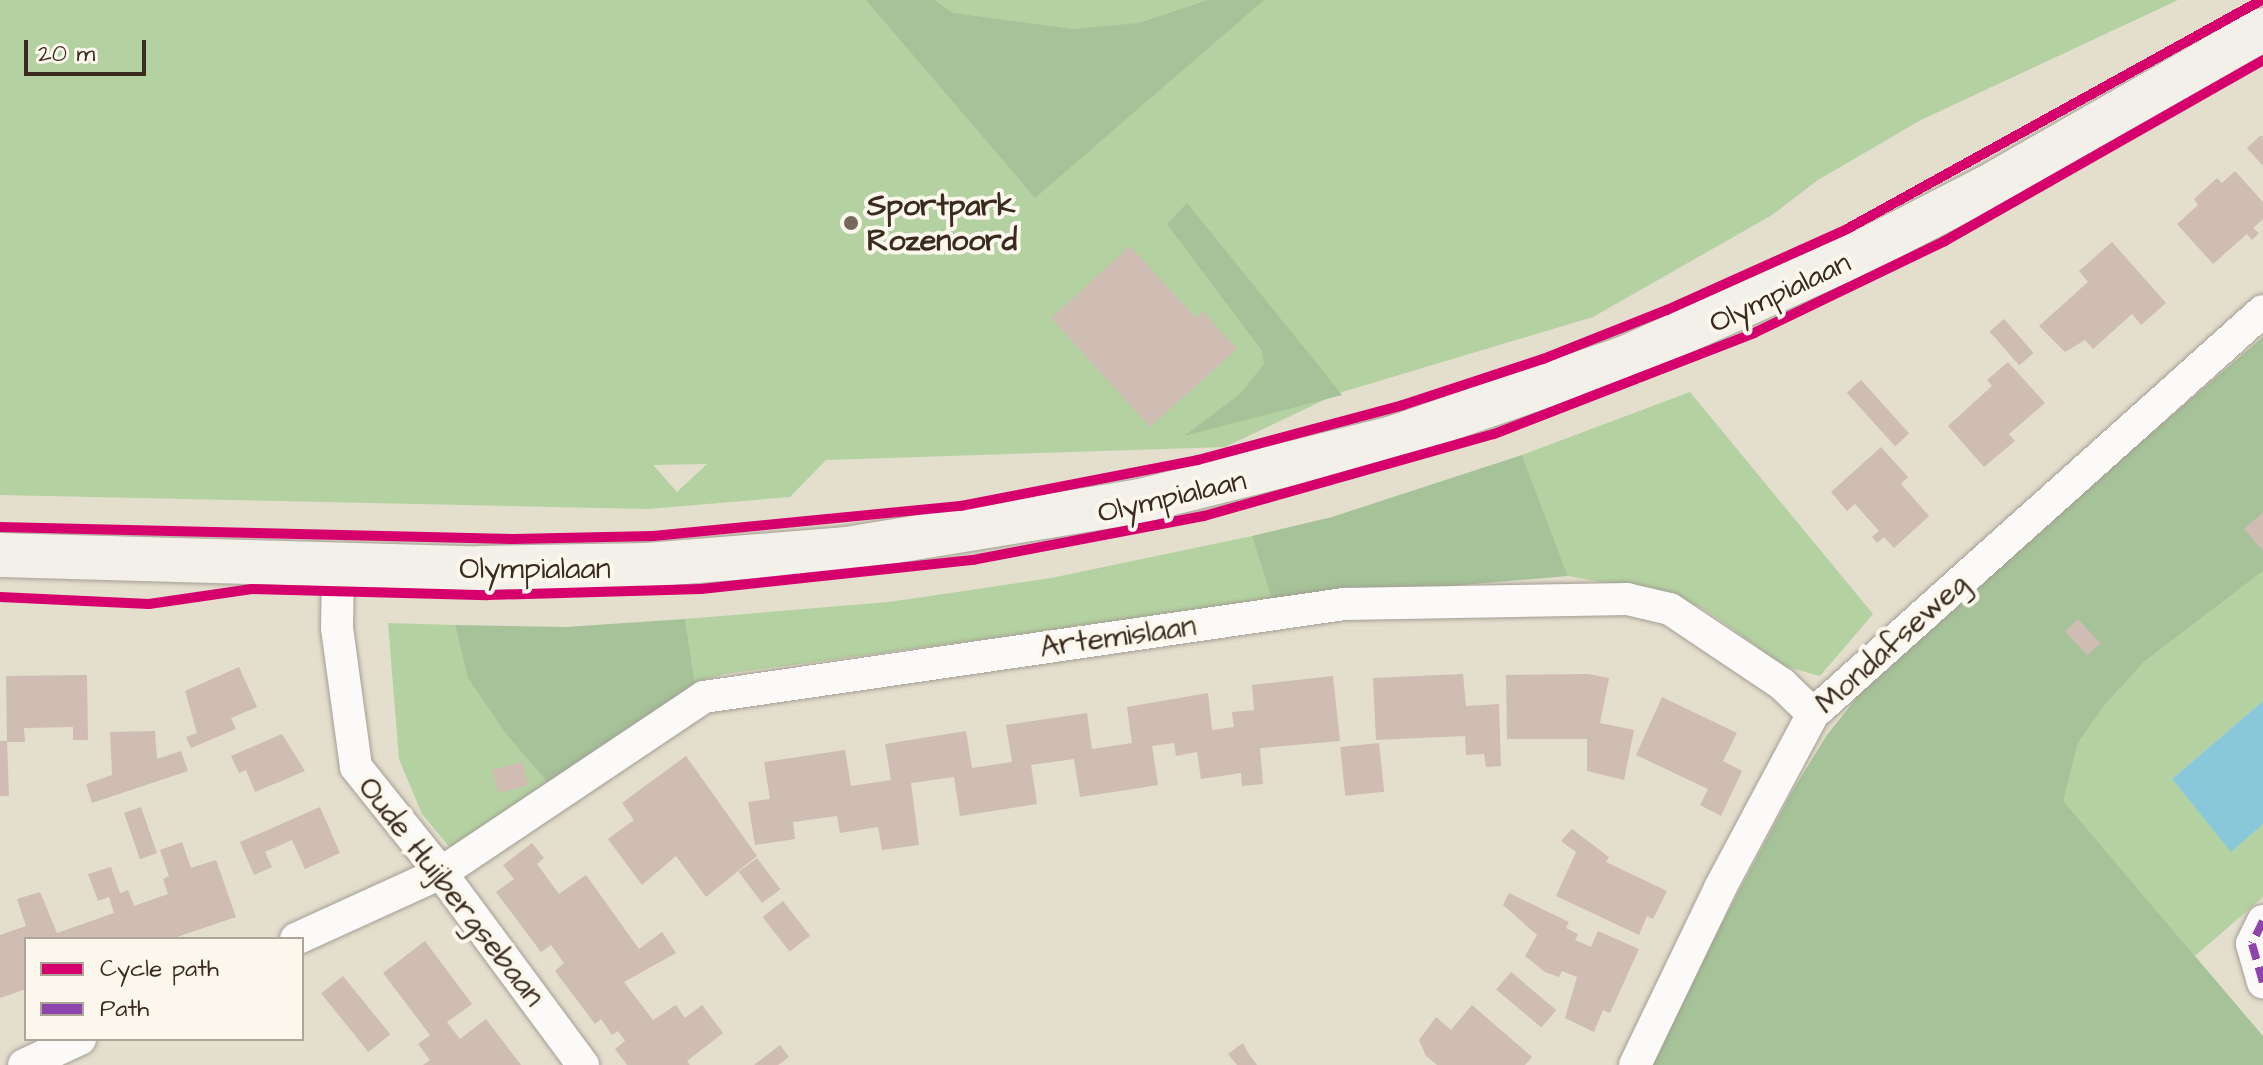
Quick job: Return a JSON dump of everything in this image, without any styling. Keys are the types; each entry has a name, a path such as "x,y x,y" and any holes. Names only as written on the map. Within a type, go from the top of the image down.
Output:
{"main road":[{"name":"Olympialaan","path":"0,555 338,564 647,565 847,549 1080,514 1393,438 1625,358 1845,260 1992,185 2263,30"}],"street":[{"name":"Mondafseweg","path":"1635,1065 1720,888 1813,714 2263,311"},
{"name":"Oude Huijbergsebaan","path":"338,564 337,628 356,767 441,873 583,1065"},
{"name":"Artemislaan","path":"300,937 441,873 704,697 1344,604 1627,599 1670,609 1782,684 1813,714"},
{"path":"2263,921 2252,944 2263,982"},
{"path":"24,1065 76,1041"}],"green space":[{"name":"Sportpark Rozenoord","path":"0,0 2178,0 1921,120 1818,180 1772,215 1593,317 1339,393 1225,447 826,460 790,497 647,509 0,495","holes":["707,464 677,492 654,465"]},
{"path":"866,0 934,0 953,13 1072,29 1139,23 1208,0 1264,0 1035,198"},
{"path":"1187,203 1342,395 1184,436 1240,394 1264,364 1262,351 1167,224"},
{"path":"2263,337 2263,571 2144,662 2104,706 2078,743 2063,801 2263,1036 2263,1065 1646,1065 1793,790 1827,735 1886,661"},
{"path":"1690,392 1873,614 1820,676 1784,666 1709,612 1676,595 1568,576 1522,455"},
{"path":"1522,455 1568,576 1272,601 1252,536 1332,517"},
{"path":"1252,536 1272,601 724,674 695,683 685,619 889,602 1051,578"},
{"path":"2263,571 2263,701 2172,779 2231,851 2263,824 2263,897 2195,956 2062,801 2078,743 2104,706 2144,662"},
{"path":"685,619 695,683 552,788 506,734 468,678 455,625 566,627"},
{"path":"388,623 455,625 469,678 506,734 552,788 452,850 422,814 399,759"}],"water":[{"path":"2263,701 2263,824 2231,852 2172,779"}],"building":[{"path":"2261,135 2263,138 2263,166 2247,148"},
{"path":"2235,171 2263,202 2263,219 2253,228 2259,233 2252,240 2247,234 2213,264 2177,224 2198,205 2194,199 2217,178 2222,183"},
{"path":"2112,242 2166,303 2141,325 2132,314 2093,349 2085,340 2065,352 2039,326 2088,282 2079,271"},
{"path":"1130,246 1196,318 1203,311 1237,349 1150,427 1051,318"},
{"path":"2004,319 2034,353 2019,365 1990,331"},
{"path":"2008,362 2045,403 2009,434 2015,441 1984,467 1948,426 1992,386 1987,380"},
{"path":"1861,380 1909,434 1895,446 1847,393"},
{"path":"1881,447 1908,477 1901,484 1929,516 1894,548 1884,537 1877,543 1872,537 1879,531 1855,504 1847,511 1831,492"},
{"path":"2263,512 2263,551 2244,529"},
{"path":"2078,619 2101,643 2087,655 2065,631"},
{"path":"239,667 257,707 231,718 236,729 191,748 186,737 197,733 185,691"},
{"path":"1463,674 1466,706 1499,704 1501,766 1486,767 1484,754 1466,755 1465,736 1376,740 1373,678"},
{"path":"1588,674 1609,678 1600,723 1634,730 1624,780 1587,771 1587,739 1507,739 1506,675"},
{"path":"87,675 88,740 73,740 73,727 24,728 25,742 7,742 6,676"},
{"path":"1333,676 1340,741 1260,748 1263,784 1242,786 1241,773 1201,779 1197,752 1176,756 1174,743 1152,746 1158,785 1080,797 1074,759 1031,765 1037,804 960,816 954,777 911,783 919,845 882,850 878,827 840,833 837,816 793,822 795,839 755,845 748,802 770,799 764,762 845,750 851,786 891,780 885,744 966,731 972,768 1012,762 1006,725 1087,713 1092,749 1132,743 1127,707 1208,693 1212,730 1234,727 1232,712 1254,710 1252,685"},
{"path":"1662,697 1737,733 1723,761 1742,771 1721,816 1700,805 1708,789 1636,755"},
{"path":"155,731 157,759 181,751 188,771 92,803 86,784 112,775 110,732"},
{"path":"282,734 305,771 255,792 246,770 239,773 231,756"},
{"path":"0,741 7,741 9,796 0,796"},
{"path":"1379,743 1384,792 1345,796 1340,747"},
{"path":"686,756 757,856 706,897 676,856 642,885 608,839 634,820 622,803"},
{"path":"522,762 528,785 498,793 492,770"},
{"path":"141,807 157,853 140,859 124,813"},
{"path":"320,807 340,853 305,869 292,840 265,852 272,867 254,875 240,842"},
{"path":"1572,829 1609,857 1606,862 1667,891 1653,919 1647,916 1639,935 1556,896 1576,852 1561,841"},
{"path":"182,842 191,868 216,860 236,917 177,937 24,937 24,990 0,998 0,935 26,926 17,899 40,892 57,933 114,913 109,897 98,901 88,874 111,867 120,893 128,890 134,906 168,894 163,879 169,876 160,850"},
{"path":"532,843 544,858 537,864 559,894 586,875 639,949 662,932 676,953 624,982 653,1020 676,1005 685,1018 702,1005 723,1033 687,1061 690,1065 627,1065 615,1049 625,1041 618,1031 612,1035 601,1019 595,1024 555,971 564,963 551,945 541,952 496,892 514,879 503,865"},
{"path":"757,858 780,889 762,903 739,872"},
{"path":"1509,893 1569,922 1566,928 1578,934 1575,940 1591,947 1598,931 1639,949 1610,1013 1603,1010 1594,1032 1565,1018 1577,977 1562,971 1559,977 1545,972 1525,956 1537,935 1503,905"},
{"path":"783,901 810,936 790,952 763,917"},
{"path":"425,941 472,1004 447,1022 460,1039 486,1019 521,1065 423,1065 430,1060 418,1044 430,1035 383,973"},
{"path":"1511,972 1556,1010 1541,1028 1496,990"},
{"path":"343,976 390,1034 368,1052 321,994"},
{"path":"1472,1005 1532,1057 1525,1065 1437,1065 1426,1056 1419,1040 1436,1017 1451,1030"},
{"path":"1243,1043 1257,1065 1237,1065 1228,1054"},
{"path":"780,1045 789,1057 778,1065 754,1065"}],"marked path":[{"path":"2263,921 2252,944 2263,982"}],"cycle path":[{"path":"0,527 513,539 653,536 961,506 1198,460 1403,405 1543,359 1667,310 1847,229 2261,0"},
{"path":"0,597 149,604 252,589 488,595 701,589 973,560 1204,516 1494,434 1754,333 1945,241 2263,60"}],"place":[{"name":"Sportpark Rozenoord","path":"851,223"}]}
